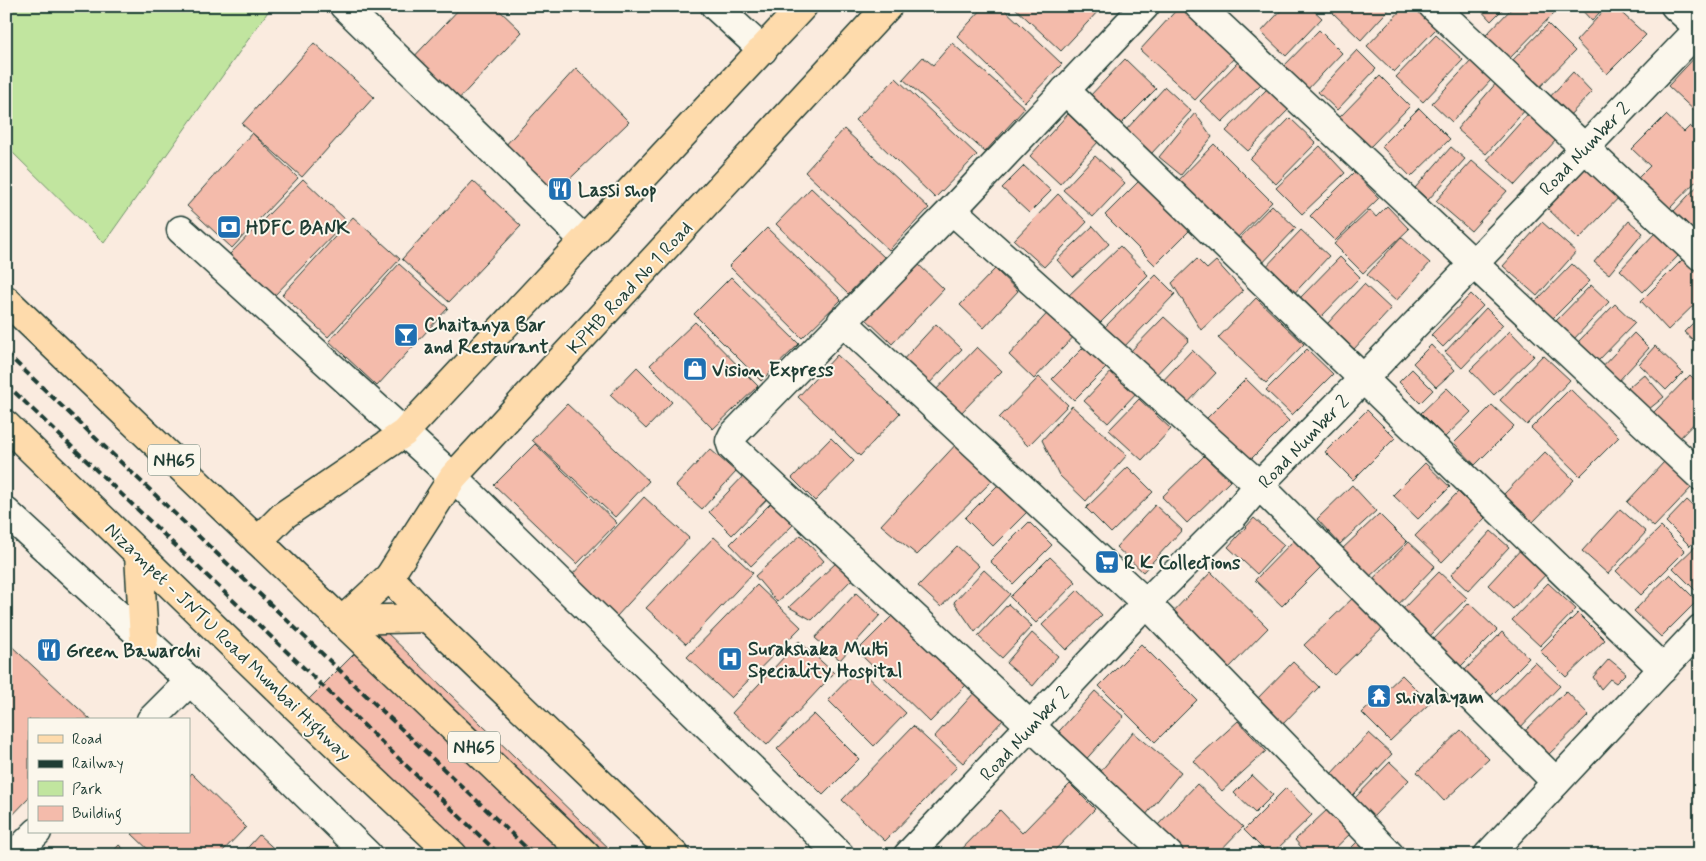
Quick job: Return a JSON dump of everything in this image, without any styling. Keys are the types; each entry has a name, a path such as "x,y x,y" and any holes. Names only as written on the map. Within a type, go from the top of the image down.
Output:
{"main road":[{"path":"258,541 284,515 404,433 803,6"},
{"name":"KPHB Road No 1 Road","path":"343,620 389,577 453,477 888,6"},
{"name":"NH65","path":"6,300 343,620 586,855"},
{"name":"Nizampet - JNTU Road Mumbai Highway","path":"6,425 295,706 452,855"},
{"path":"139,555 144,639"},
{"path":"389,577 428,618 675,855"},
{"path":"343,620 428,618"}],"street":[{"path":"344,6 584,240"},
{"path":"715,6 763,50"},
{"path":"1145,6 730,441 732,448 1169,855"},
{"path":"1199,6 1700,476"},
{"path":"1433,6 1700,256"},
{"path":"1675,6 1700,28"},
{"name":"Road Number 2","path":"908,855 1032,726 1146,603 1232,516 1259,484 1363,379 1700,28"},
{"path":"1065,90 1662,669"},
{"path":"952,210 1259,484 1556,782"},
{"path":"181,230 453,477 840,855"},
{"path":"842,322 1146,603 1390,855"},
{"path":"6,512 190,681 368,855"},
{"path":"1488,855 1700,629"},
{"path":"153,718 190,681"},
{"path":"14,855 35,834"}],"green space":[{"path":"6,6 272,6 104,243 6,146"}],"building":[{"path":"380,6 397,6 390,14"},
{"path":"462,6 495,6 522,32 454,104 409,62"},
{"path":"985,6 1001,6 1062,64 1025,102 957,36"},
{"path":"1013,6 1097,6 1100,9 1061,51"},
{"path":"1180,6 1235,57 1195,100 1140,50"},
{"path":"1285,6 1309,6 1322,18 1286,56 1261,32"},
{"path":"1339,6 1392,6 1361,40 1333,13"},
{"path":"1405,6 1412,6 1436,29 1394,72 1367,46"},
{"path":"1477,6 1506,6 1491,21"},
{"path":"1514,6 1552,6 1557,10 1508,60 1484,37"},
{"path":"1578,6 1605,6 1592,21"},
{"path":"1608,6 1614,6 1646,35 1607,74 1576,41"},
{"path":"1548,24 1575,51 1535,92 1508,65"},
{"path":"1319,30 1342,53 1305,92 1281,69"},
{"path":"1436,35 1463,60 1423,102 1396,77"},
{"path":"314,43 374,97 302,177 242,124"},
{"path":"952,43 1025,108 985,152 903,79 923,57 933,65"},
{"path":"1357,50 1376,69 1337,110 1318,92"},
{"path":"1700,52 1700,114 1699,115 1668,86"},
{"path":"1125,59 1156,89 1117,128 1087,99"},
{"path":"1240,60 1262,83 1222,122 1200,101"},
{"path":"1472,60 1492,79 1452,122 1432,103"},
{"path":"576,68 629,122 552,196 503,148"},
{"path":"1573,72 1592,92 1565,120 1547,100"},
{"path":"1380,76 1410,106 1369,148 1338,119"},
{"path":"896,78 977,155 935,198 855,120"},
{"path":"1497,82 1527,108 1486,154 1457,129"},
{"path":"1165,87 1191,111 1150,155 1125,131"},
{"path":"1267,89 1289,109 1248,151 1226,131"},
{"path":"1419,108 1450,139 1411,177 1381,146"},
{"path":"1195,113 1212,137 1181,175 1159,157"},
{"path":"1068,114 1098,142 1060,184 1030,156"},
{"path":"1528,114 1557,139 1515,185 1487,160"},
{"path":"1666,115 1684,132 1690,126 1700,135 1700,177 1669,209 1637,179 1650,166 1632,149"},
{"path":"1290,118 1316,143 1276,184 1250,159"},
{"path":"844,129 929,208 889,250 805,172"},
{"path":"252,133 298,178 232,248 187,206"},
{"path":"1214,144 1272,202 1232,243 1174,185"},
{"path":"1320,146 1345,173 1302,214 1276,188"},
{"path":"1451,147 1465,159 1428,200 1415,188"},
{"path":"1095,156 1125,183 1093,217 1063,190"},
{"path":"1589,157 1625,191 1579,239 1544,205"},
{"path":"1472,161 1507,191 1471,231 1436,201"},
{"path":"1024,166 1051,191 1029,213 1002,188"},
{"path":"1354,172 1379,198 1335,241 1310,216"},
{"path":"303,179 347,221 272,298 228,256"},
{"path":"1140,180 1190,230 1155,265 1105,215"},
{"path":"473,181 521,226 449,302 402,259"},
{"path":"1700,183 1700,232 1698,234 1674,211"},
{"path":"811,188 884,257 848,294 776,224"},
{"path":"1058,194 1087,222 1044,267 1014,240"},
{"path":"1272,205 1296,228 1257,269 1233,245"},
{"path":"1387,206 1409,229 1363,273 1334,244 1370,210 1376,217"},
{"path":"353,217 400,259 328,337 282,295"},
{"path":"1629,221 1643,233 1609,274 1594,262"},
{"path":"1542,222 1576,252 1537,296 1503,266"},
{"path":"1093,226 1109,244 1073,277 1057,260"},
{"path":"767,228 841,300 802,338 729,266"},
{"path":"1301,230 1329,256 1289,299 1261,272"},
{"path":"1656,232 1680,254 1643,292 1620,270"},
{"path":"1401,237 1430,263 1396,301 1367,275"},
{"path":"1120,246 1148,275 1095,328 1065,299"},
{"path":"1340,257 1360,277 1319,319 1299,299"},
{"path":"1685,257 1700,273 1700,299 1668,330 1641,301"},
{"path":"1197,259 1207,269 1216,261 1243,291 1201,330 1172,283"},
{"path":"916,262 944,289 892,344 864,317"},
{"path":"399,264 448,308 377,386 329,341"},
{"path":"1572,264 1590,281 1552,319 1535,302"},
{"path":"995,269 1018,291 984,328 960,305"},
{"path":"1156,275 1175,294 1121,350 1101,331"},
{"path":"731,277 799,344 761,381 694,314"},
{"path":"1364,284 1391,309 1354,349 1327,324"},
{"path":"1591,285 1609,302 1572,341 1554,323"},
{"path":"1471,294 1483,306 1443,347 1431,335"},
{"path":"1256,298 1304,344 1266,383 1218,338"},
{"path":"1615,304 1635,323 1596,363 1576,344"},
{"path":"1053,307 1079,331 1034,379 1009,355"},
{"path":"1486,308 1503,325 1462,368 1445,352"},
{"path":"1700,316 1700,346 1684,332"},
{"path":"1164,317 1189,340 1149,382 1124,358"},
{"path":"695,322 758,386 713,429 650,365"},
{"path":"936,324 962,349 926,387 900,363"},
{"path":"1510,331 1534,356 1494,395 1470,370"},
{"path":"1634,333 1649,348 1614,386 1598,371"},
{"path":"1091,340 1113,361 1074,400 1052,379"},
{"path":"1431,345 1455,370 1436,387 1413,363"},
{"path":"1655,346 1683,373 1666,390 1639,364"},
{"path":"977,347 1002,371 956,418 932,394"},
{"path":"1307,349 1333,374 1292,415 1266,390"},
{"path":"1192,350 1216,373 1182,409 1158,386"},
{"path":"837,355 900,413 860,456 798,397"},
{"path":"1543,355 1570,380 1527,425 1500,400"},
{"path":"637,367 672,402 646,429 610,395"},
{"path":"1115,368 1139,390 1108,423 1084,401"},
{"path":"1412,369 1433,390 1420,403 1399,382"},
{"path":"1644,374 1664,397 1649,409 1622,393"},
{"path":"1690,375 1700,385 1700,417 1677,441 1651,415"},
{"path":"1039,377 1068,405 1028,446 999,418"},
{"path":"1246,379 1289,421 1245,465 1202,423"},
{"path":"1447,388 1471,412 1445,437 1421,413"},
{"path":"1570,389 1619,437 1580,476 1531,428"},
{"path":"1139,399 1171,429 1142,460 1109,430"},
{"path":"567,404 649,481 615,517 532,440"},
{"path":"1492,405 1514,426 1475,465 1454,443"},
{"path":"1072,406 1127,455 1086,501 1059,475 1042,440"},
{"path":"1367,410 1395,438 1353,480 1325,452"},
{"path":"831,438 854,461 815,501 792,478"},
{"path":"960,440 996,477 917,555 881,525"},
{"path":"535,444 617,523 577,564 494,485"},
{"path":"710,449 736,472 702,509 676,486"},
{"path":"1545,452 1574,480 1531,524 1502,496"},
{"path":"1204,456 1230,481 1187,523 1162,497"},
{"path":"1664,462 1692,487 1654,527 1627,502"},
{"path":"1425,463 1450,487 1418,519 1393,495"},
{"path":"1128,467 1153,492 1111,533 1086,508"},
{"path":"747,472 771,495 732,535 709,512"},
{"path":"1005,478 1033,506 993,546 965,518"},
{"path":"1352,485 1376,511 1340,544 1317,519"},
{"path":"1458,492 1485,518 1442,562 1415,536"},
{"path":"644,497 689,538 616,617 571,576"},
{"path":"775,499 797,521 751,566 730,544"},
{"path":"1687,500 1700,512 1700,535 1690,546 1666,522"},
{"path":"1155,505 1182,530 1143,572 1116,547"},
{"path":"1620,509 1646,532 1608,574 1582,551"},
{"path":"1379,514 1407,542 1368,578 1341,550"},
{"path":"1254,518 1284,545 1257,574 1228,547"},
{"path":"1029,522 1052,545 1013,584 990,561"},
{"path":"1661,527 1685,551 1641,595 1616,571"},
{"path":"1491,531 1509,547 1468,591 1451,575"},
{"path":"801,535 824,561 777,602 755,576"},
{"path":"714,537 753,573 686,644 646,608"},
{"path":"1296,538 1324,564 1282,606 1255,580"},
{"path":"1409,542 1435,566 1392,611 1366,586"},
{"path":"1700,542 1700,595 1673,568"},
{"path":"957,546 979,566 941,607 918,586"},
{"path":"1524,546 1550,570 1513,609 1488,585"},
{"path":"1050,557 1076,582 1036,623 1010,597"},
{"path":"837,562 854,577 812,620 789,607"},
{"path":"984,570 1010,594 975,632 954,602"},
{"path":"1211,572 1268,628 1226,671 1169,616"},
{"path":"1439,572 1467,598 1427,639 1399,613"},
{"path":"1670,574 1697,601 1661,637 1634,611"},
{"path":"1548,583 1576,609 1540,646 1512,620"},
{"path":"757,585 801,627 731,698 687,657"},
{"path":"1078,590 1102,615 1066,650 1042,625"},
{"path":"856,593 880,615 840,660 815,638"},
{"path":"1356,595 1386,625 1334,675 1304,645"},
{"path":"1469,603 1497,630 1457,670 1430,643"},
{"path":"1008,604 1032,626 1002,658 978,636"},
{"path":"1578,613 1605,640 1566,677 1540,651"},
{"path":"894,614 966,685 930,722 857,651"},
{"path":"381,627 616,855 451,855 299,709"},
{"path":"1502,632 1529,658 1487,700 1461,674"},
{"path":"1032,633 1058,656 1033,686 1006,663"},
{"path":"6,641 89,718 28,718 28,799 6,822"},
{"path":"799,641 834,673 767,745 732,713"},
{"path":"1141,644 1197,700 1155,742 1099,686"},
{"path":"1609,659 1626,673 1616,683 1610,679 1601,689 1593,677"},
{"path":"1293,662 1319,687 1279,728 1253,703"},
{"path":"1535,662 1560,686 1517,731 1492,706"},
{"path":"859,668 906,713 874,746 828,700"},
{"path":"1402,675 1430,703 1390,741 1362,713"},
{"path":"1095,691 1124,717 1081,765 1052,739"},
{"path":"1566,691 1589,715 1545,758 1521,735"},
{"path":"974,693 1004,719 963,763 934,737"},
{"path":"814,714 859,759 823,795 777,749"},
{"path":"1238,721 1266,751 1222,791 1194,761"},
{"path":"913,726 957,767 885,841 842,800"},
{"path":"1461,730 1489,759 1444,801 1417,772"},
{"path":"1133,732 1181,772 1145,816 1096,777"},
{"path":"1369,733 1392,754 1353,795 1330,775"},
{"path":"1390,762 1409,780 1370,820 1352,801"},
{"path":"190,774 246,827 219,855 154,855 132,834 190,834"},
{"path":"1252,775 1273,795 1255,813 1234,793"},
{"path":"1070,784 1095,809 1050,855 956,855 1000,810 1022,833"},
{"path":"1197,784 1243,827 1216,855 1185,855 1156,827"},
{"path":"1286,788 1312,815 1269,855 1244,830"},
{"path":"1328,809 1351,833 1328,855 1308,855 1295,840"},
{"path":"259,835 281,855 241,855"},
{"path":"1358,841 1371,855 1344,855"},
{"path":"119,845 130,855 110,855"}],"railway":[{"path":"6,353 534,855"},
{"path":"6,384 500,855"}],"place":[{"name":"Lassi shop","path":"560,189"},
{"name":"HDFC BANK","path":"229,227"},
{"name":"Chaitanya Bar and Restaurant","path":"406,335"},
{"name":"Vision Express","path":"695,369"},
{"name":"R K Collections","path":"1107,562"},
{"name":"Green Bawarchi","path":"49,650"},
{"name":"Surakshaka Multi Speciality Hospital","path":"730,659"},
{"name":"shivalayam","path":"1379,696"}]}
